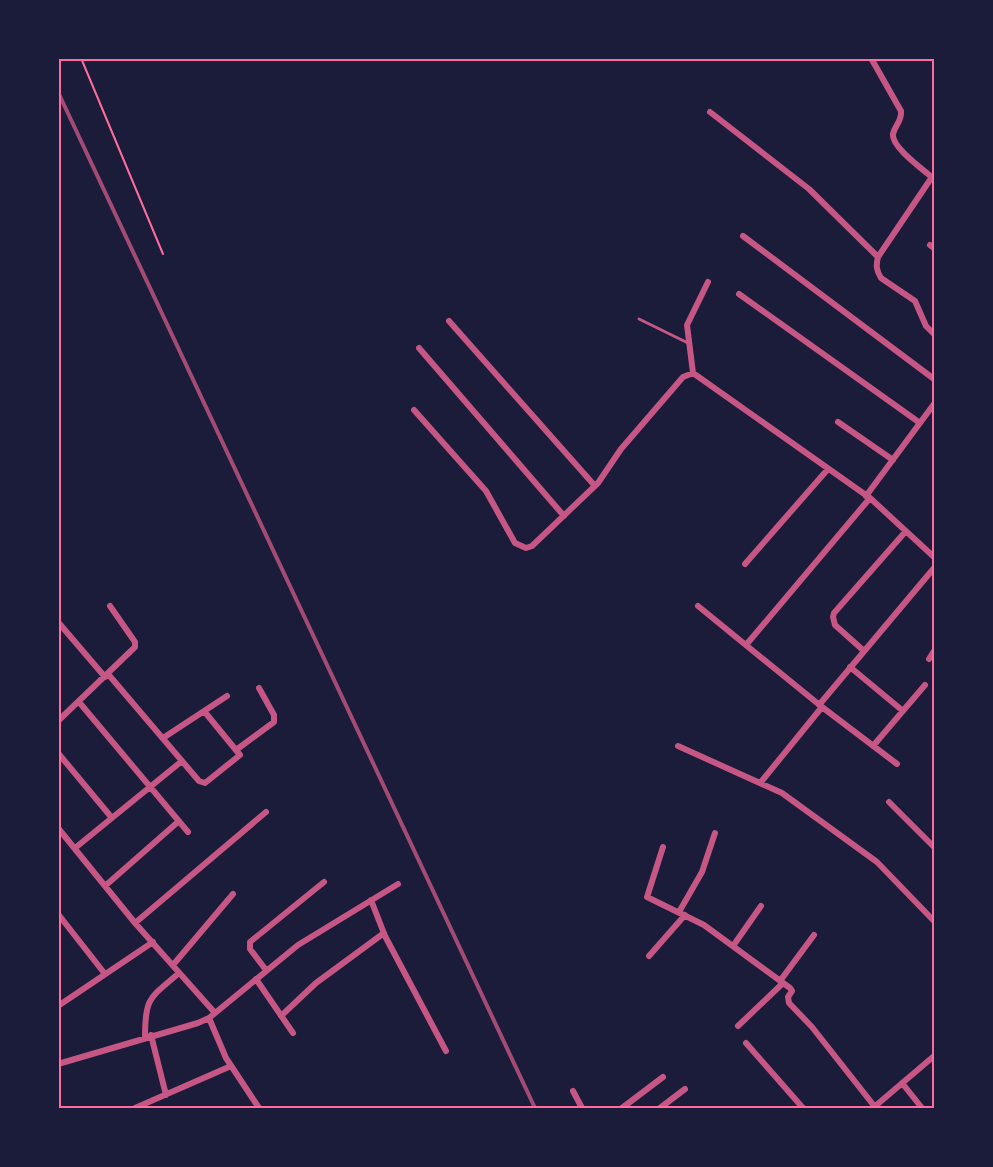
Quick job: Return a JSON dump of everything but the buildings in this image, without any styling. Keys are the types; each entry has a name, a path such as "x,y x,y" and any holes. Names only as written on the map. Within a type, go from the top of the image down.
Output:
{"street":[{"path":"871,58 901,111 901,120 893,134 894,141 933,178 878,257 877,272 881,278 915,301 926,326 934,334"},
{"path":"710,112 808,189 878,257"},
{"path":"743,236 934,379"},
{"path":"693,374 687,325 708,282"},
{"path":"739,294 920,423"},
{"path":"449,321 596,486"},
{"path":"419,348 564,516"},
{"path":"414,410 486,490 511,538 519,547 526,548 532,546 596,486 621,449 675,386 686,375 693,374 868,497 934,557"},
{"path":"746,645 868,497 934,404"},
{"path":"838,422 893,460"},
{"path":"746,564 828,469"},
{"path":"864,651 835,625 832,617 906,531"},
{"path":"761,783 850,668 934,568"},
{"path":"58,721 136,645 110,606"},
{"path":"698,606 820,706 897,764"},
{"path":"58,622 199,781 205,783 238,757 239,753 204,711"},
{"path":"929,659 934,651"},
{"path":"850,668 903,711"},
{"path":"873,746 925,684"},
{"path":"236,750 274,722 274,715 259,688"},
{"path":"163,738 227,696"},
{"path":"79,702 188,832"},
{"path":"678,746 782,793 877,862 934,921"},
{"path":"58,753 112,819"},
{"path":"75,848 182,761"},
{"path":"889,802 934,847"},
{"path":"135,923 267,812"},
{"path":"105,886 178,821"},
{"path":"58,828 135,923 215,1013"},
{"path":"649,956 682,913 702,872 715,833"},
{"path":"663,848 647,897 704,925 792,991 787,1000 789,1003 812,1027 874,1108 934,1056"},
{"path":"267,970 250,949 250,942 324,882"},
{"path":"58,1064 198,1023 208,1018 309,937 398,884"},
{"path":"173,965 233,894"},
{"path":"371,900 384,933 446,1050"},
{"path":"733,946 761,906"},
{"path":"58,914 105,974"},
{"path":"281,1016 316,983 384,933"},
{"path":"738,1026 781,982 814,935"},
{"path":"58,1005 153,942"},
{"path":"166,1095 148,1036 145,1011 154,994 179,973"},
{"path":"256,979 293,1033"},
{"path":"208,1018 231,1066 259,1108"},
{"path":"746,1043 803,1108"},
{"path":"135,1108 231,1066"},
{"path":"622,1108 663,1077"},
{"path":"902,1083 922,1108"},
{"path":"660,1108 685,1089"},
{"path":"573,1091 582,1108"}],"lane":[{"path":"639,319 688,343"}],"path":[{"path":"81,58 164,254"}],"railway":[{"path":"58,92 535,1108"}]}
